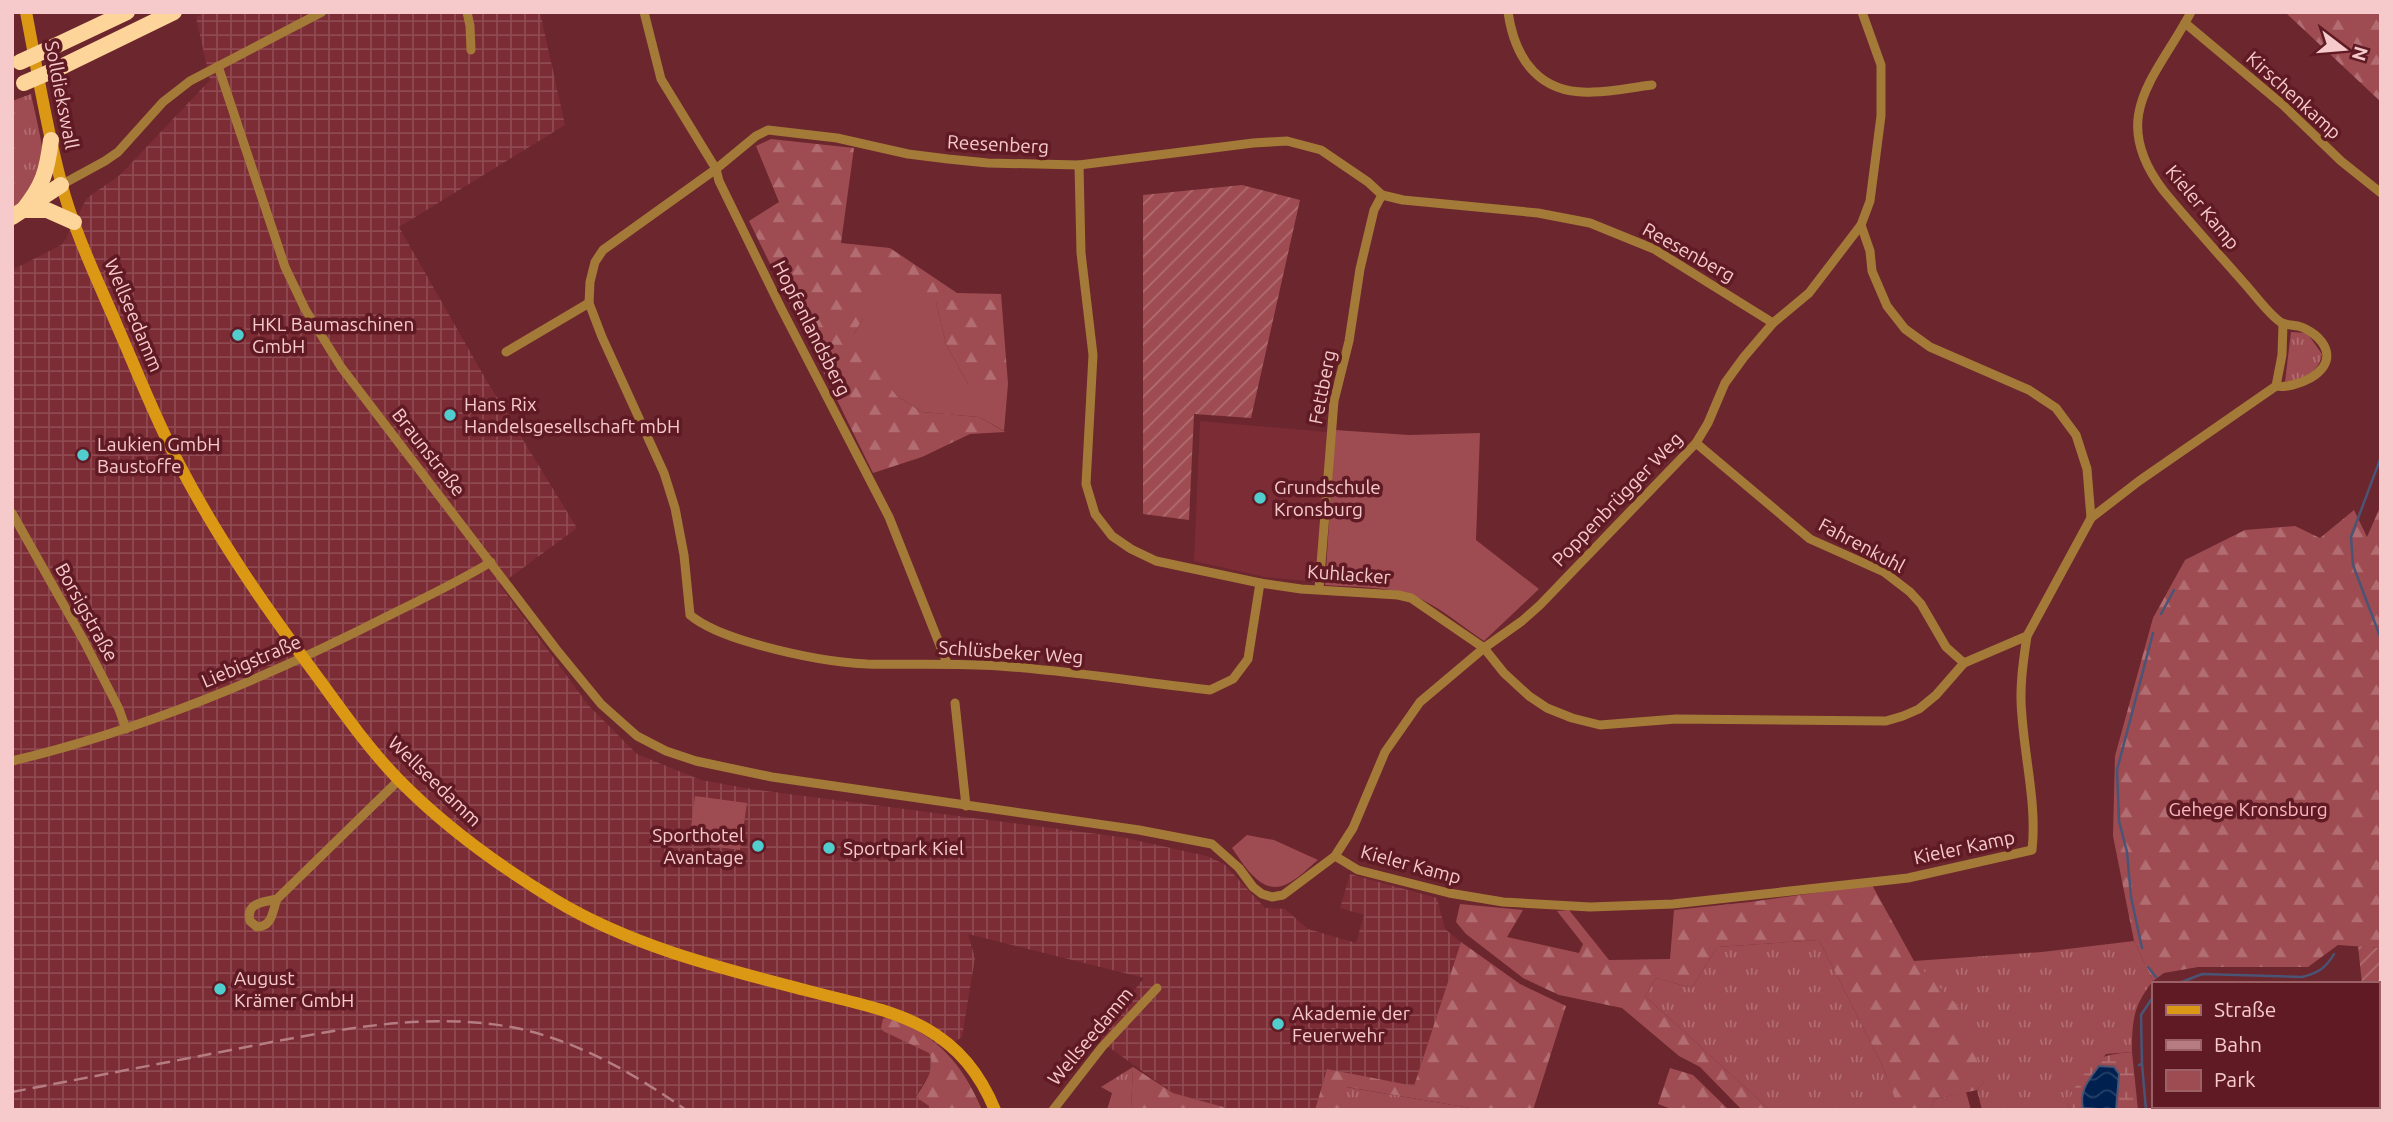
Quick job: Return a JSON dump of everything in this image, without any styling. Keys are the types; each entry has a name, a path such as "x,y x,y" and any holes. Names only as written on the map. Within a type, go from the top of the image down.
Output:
{"highway":[{"path":"16,63 127,12"},
{"path":"18,85 132,35 174,12"},
{"path":"17,214 43,181 51,140"},
{"path":"17,214 61,185"},
{"path":"17,214 47,210 74,222"}],"main road":[{"name":"Solldiekswall","path":"26,12 61,185"},
{"name":"Wellseedamm","path":"61,185 155,414 181,467 232,556 303,659 399,780 446,823 481,850 557,901 614,930 709,965 884,1012 923,1026 967,1060 982,1082 995,1110"}],"street":[{"path":"61,185 111,157 170,96 218,66 322,12"},
{"path":"467,12 471,50"},
{"name":"Hopfenlandsberg","path":"644,12 661,79 716,169 719,181 781,308 889,517 947,663"},
{"path":"1508,12 1515,42 1524,62 1535,75 1553,85 1574,91 1592,92 1652,85"},
{"name":"Poppenbrügger Weg","path":"1262,894 1272,897 1283,895 1335,856 1353,828 1385,752 1420,702 1483,648 1522,621 1696,443 1708,423 1725,383 1773,323 1809,293 1837,260 1860,225 1870,201 1881,103 1881,65 1862,12"},
{"name":"Kieler Kamp","path":"1335,856 1358,870 1449,893 1503,902 1590,907 1673,904 1908,878 2032,850 2029,784 2021,713 2027,636 2091,518 2139,481 2276,387 2286,388 2318,373 2325,364 2326,352 2321,341 2310,331 2283,324 2174,204 2152,176 2141,151 2137,121 2142,96 2152,74 2191,12"},
{"name":"Kirschenkamp","path":"2185,23 2283,105 2331,153 2381,193"},
{"name":"Braunstraße","path":"218,66 285,267 305,309 341,367 556,649 601,704 637,736 666,751 726,768 772,777 1139,830 1212,844 1239,868 1253,887 1262,894"},
{"name":"Reesenberg","path":"690,615 684,555 675,508 664,473 589,303 590,282 594,262 603,250 716,169 756,136 768,131 837,138 908,154 948,159 988,163 1079,165 1287,141 1321,150 1368,181 1382,195 1403,200 1538,213 1590,223 1654,249 1773,323"},
{"name":"Kuhlacker","path":"1079,165 1081,253 1093,355 1086,484 1095,514 1112,536 1132,550 1156,561 1259,583 1398,594 1411,598 1483,648 1504,673 1529,696 1559,713 1600,725 1676,719 1886,721 1919,709 1936,695 1964,663 2027,636"},
{"name":"Fettberg","path":"1319,589 1334,401 1349,341 1360,269 1374,210 1382,195"},
{"path":"1860,225 1870,251 1872,271 1887,306 1905,329 1930,347 2029,390 2056,408 2076,435 2087,469 2091,518"},
{"path":"506,352 589,303"},
{"path":"2276,387 2282,355 2283,324"},
{"name":"Fahrenkuhl","path":"1696,443 1810,539 1884,572 1910,592 1921,604 1946,647 1964,663"},
{"name":"Borsigstraße","path":"12,513 96,664 126,729"},
{"name":"Liebigstraße","path":"12,761 126,729 303,659 491,562"},
{"name":"Schlüsbeker Weg","path":"690,615 740,639 786,653 819,659 865,664 947,663 1067,672 1210,690 1233,679 1248,659 1259,583"},
{"path":"955,704 967,806"},
{"path":"277,899 399,780"},
{"name":"Wellseedamm","path":"1053,1110 1102,1047 1157,988"}],"shaded area":[{"path":"205,12 540,12 565,125 399,227 485,378 577,528 500,585 589,706 637,754 701,780 751,789 1121,837 1207,856 1224,864 1265,908 1285,909 1308,929 1356,943 1364,915 1340,908 1350,874 1437,898 1445,929 1461,942 1414,1087 1327,1069 1315,1110 1234,1110 1173,1093 1096,1038 1144,978 968,934 975,958 962,1037 943,1050 916,1096 929,1106 929,1110 12,1110 12,270 63,244 87,198 120,175 210,80 196,17"},
{"name":"Grundschule Kronsburg","path":"1200,421 1328,432 1317,582 1264,577 1194,561"}],"green space":[{"path":"2285,12 2381,12 2381,102"},
{"path":"31,94 43,167 30,189 12,208 12,101"},
{"path":"771,139 854,148 841,243 890,248 957,293 1001,294 1008,384 968,384 946,344 936,302 863,319 853,335 897,396 922,412 979,417 1005,432 970,434 922,457 873,473 749,221 779,202 756,146"},
{"path":"1242,185 1300,200 1251,418 1194,414 1189,520 1143,514 1143,195"},
{"path":"886,278 908,281 936,302 946,344 968,384 1008,384 1004,431 979,417 922,412 897,396 853,341 853,335 863,319 863,294"},
{"path":"2291,332 2307,333 2322,354 2317,366 2309,374 2285,382"},
{"path":"1335,430 1409,435 1480,433 1476,540 1539,589 1484,641 1439,610 1411,595 1379,588 1325,585"},
{"name":"Gehege Kronsburg","path":"2381,505 2381,948 2338,945 2308,967 2198,967 2164,973 2153,981 2134,941 2113,836 2115,756 2153,618 2185,560 2245,530 2295,526 2320,538 2354,510 2367,537"},
{"path":"695,796 747,803 740,850 689,843"},
{"path":"1247,835 1274,840 1318,860 1291,882 1278,887 1270,886 1255,877 1232,848"},
{"path":"1872,885 1914,961 1960,1008 1984,1082 1977,1090 1935,1099 1930,1110 1872,1110 1897,1103 1883,1067 1819,940 1717,947 1692,988 1656,978 1645,996 1770,1110 1742,1110 1700,1067 1679,1056 1622,1008 1559,995 1523,978 1466,934 1456,922 1460,904 1523,910 1507,937 1579,953 1583,944 1557,911 1569,910 1609,960 1670,959 1674,910"},
{"path":"1819,940 1883,1067 1898,1104 1872,1110 1770,1110 1645,996 1656,978 1692,988 1717,947"},
{"path":"2134,941 2153,981 2141,998 2135,1014 2132,1052 2106,1054 2067,1103 2072,1110 1982,1110 1977,1090 1984,1082 1914,961 2042,952"},
{"path":"1461,942 1520,984 1566,1006 1533,1110 1482,1110 1347,1087 1340,1110 1315,1110 1327,1069 1414,1086"},
{"path":"2358,946 2381,948 2381,1110 2374,1108 2379,1108 2379,982 2362,982"},
{"path":"883,1019 919,1032 945,1052 966,1078 982,1110 929,1110 929,1106 916,1097 931,1070 929,1053 883,1031"},
{"path":"2132,1052 2138,1110 2116,1110 2119,1074 2083,1108 2085,1110 2072,1110 2067,1103 2090,1065 2105,1056"},
{"path":"1133,1067 1131,1110 1107,1110 1112,1093 1101,1087"},
{"path":"1133,1067 1173,1093 1234,1110 1131,1110"},
{"path":"1670,1068 1693,1075 1729,1110 1674,1110 1658,1104"},
{"path":"1346,1087 1482,1110 1340,1110"},
{"path":"1966,1092 1971,1110 1930,1110 1935,1099"}],"water":[{"path":"2099,1066 2114,1067 2119,1074 2116,1110 2083,1108 2084,1090"}],"waterway":[{"path":"2381,457 2351,537 2353,565 2381,639"},
{"path":"2161,614 2174,590"},
{"path":"2142,948 2131,897 2127,852 2119,821 2117,770 2153,633"},
{"path":"2182,982 2202,974 2302,977 2321,969 2334,954"},
{"path":"2148,967 2156,977"},
{"path":"2139,1065 2142,1064 2141,1015 2152,998"},
{"path":"2142,1064 2146,1110"}],"railway":[{"path":"12,1092 341,1030 453,1021 525,1030 568,1044 629,1073 686,1110"}],"place":[{"name":"HKL Baumaschinen GmbH","path":"238,335"},
{"name":"Hans Rix Handelsgesellschaft mbH","path":"450,415"},
{"name":"Laukien GmbH Baustoffe","path":"83,455"},
{"name":"Grundschule Kronsburg","path":"1260,498"},
{"name":"Sporthotel Avantage","path":"758,846"},
{"name":"Sportpark Kiel","path":"829,848"},
{"name":"August Krämer GmbH","path":"220,989"},
{"name":"Akademie der Feuerwehr","path":"1278,1024"}]}
